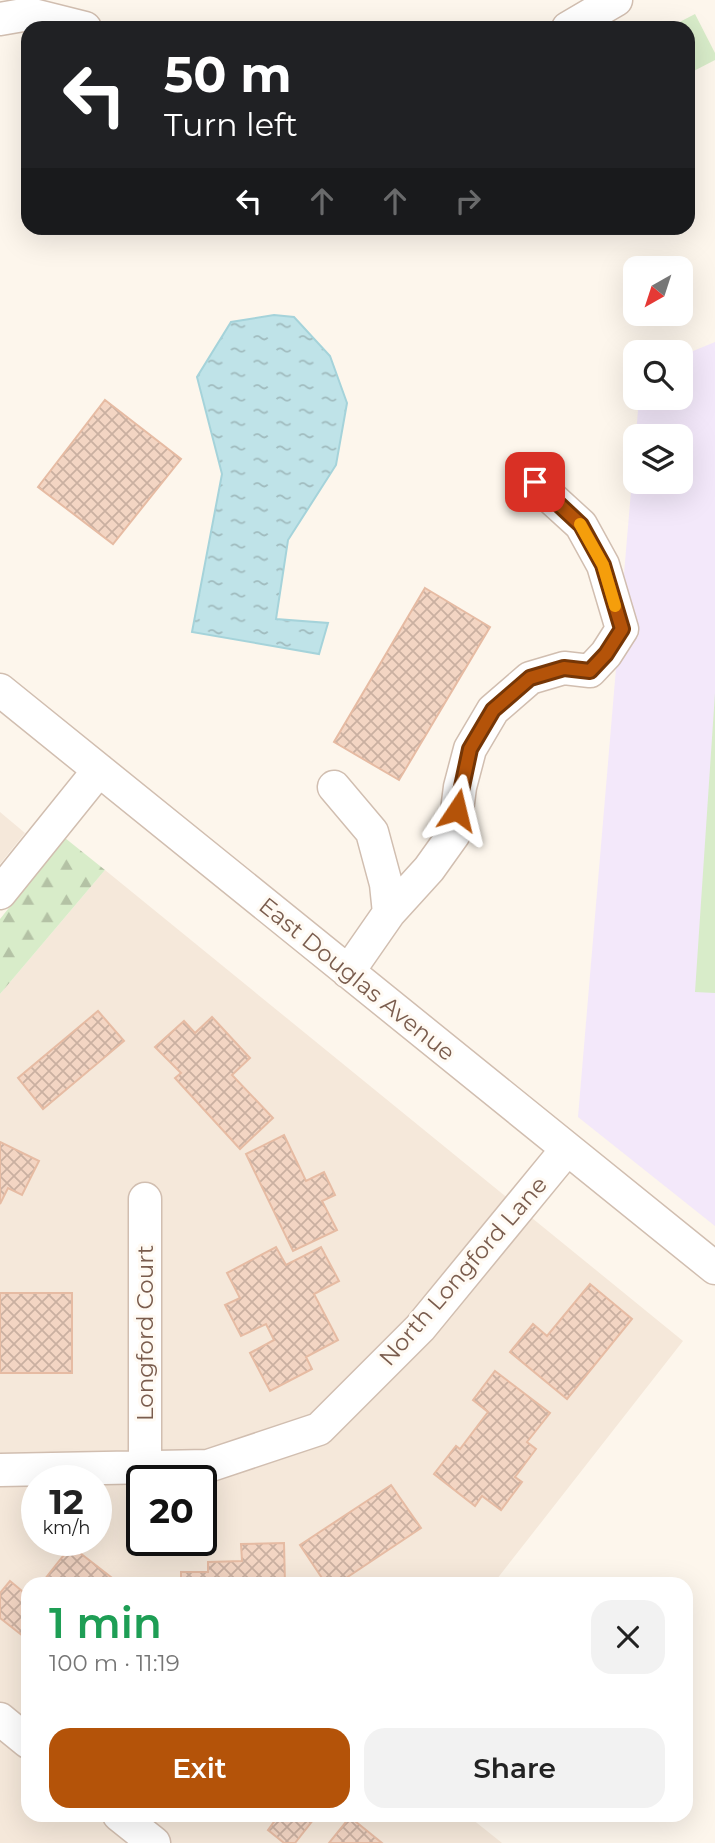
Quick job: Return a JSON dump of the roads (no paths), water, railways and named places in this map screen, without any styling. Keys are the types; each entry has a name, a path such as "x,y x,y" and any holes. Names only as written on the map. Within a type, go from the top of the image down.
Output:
{"street":[{"path":"580,21 616,0"},
{"path":"0,19 29,14 57,21"},
{"path":"348,972 389,913 429,869 454,834 460,787 470,749 493,710 530,678 564,668 590,671 606,654 622,629 603,565 581,525 535,482"},
{"name":"East Douglas Avenue","path":"0,690 715,1268"},
{"path":"0,893 99,770"},
{"path":"334,787 372,832 386,884 389,913"},
{"name":"North Longford Lane","path":"208,1465 318,1429 420,1328 567,1149"},
{"name":"Longford Court","path":"145,1199 145,1465"},
{"name":"North Longford Lane","path":"0,1470 126,1467"},
{"path":"0,1719 21,1736"},
{"path":"128,1822 154,1843"}],"water":[{"path":"274,315 294,317 330,356 347,403 336,465 288,540 276,619 328,623 319,654 192,632 222,474 197,377 231,322"}]}
